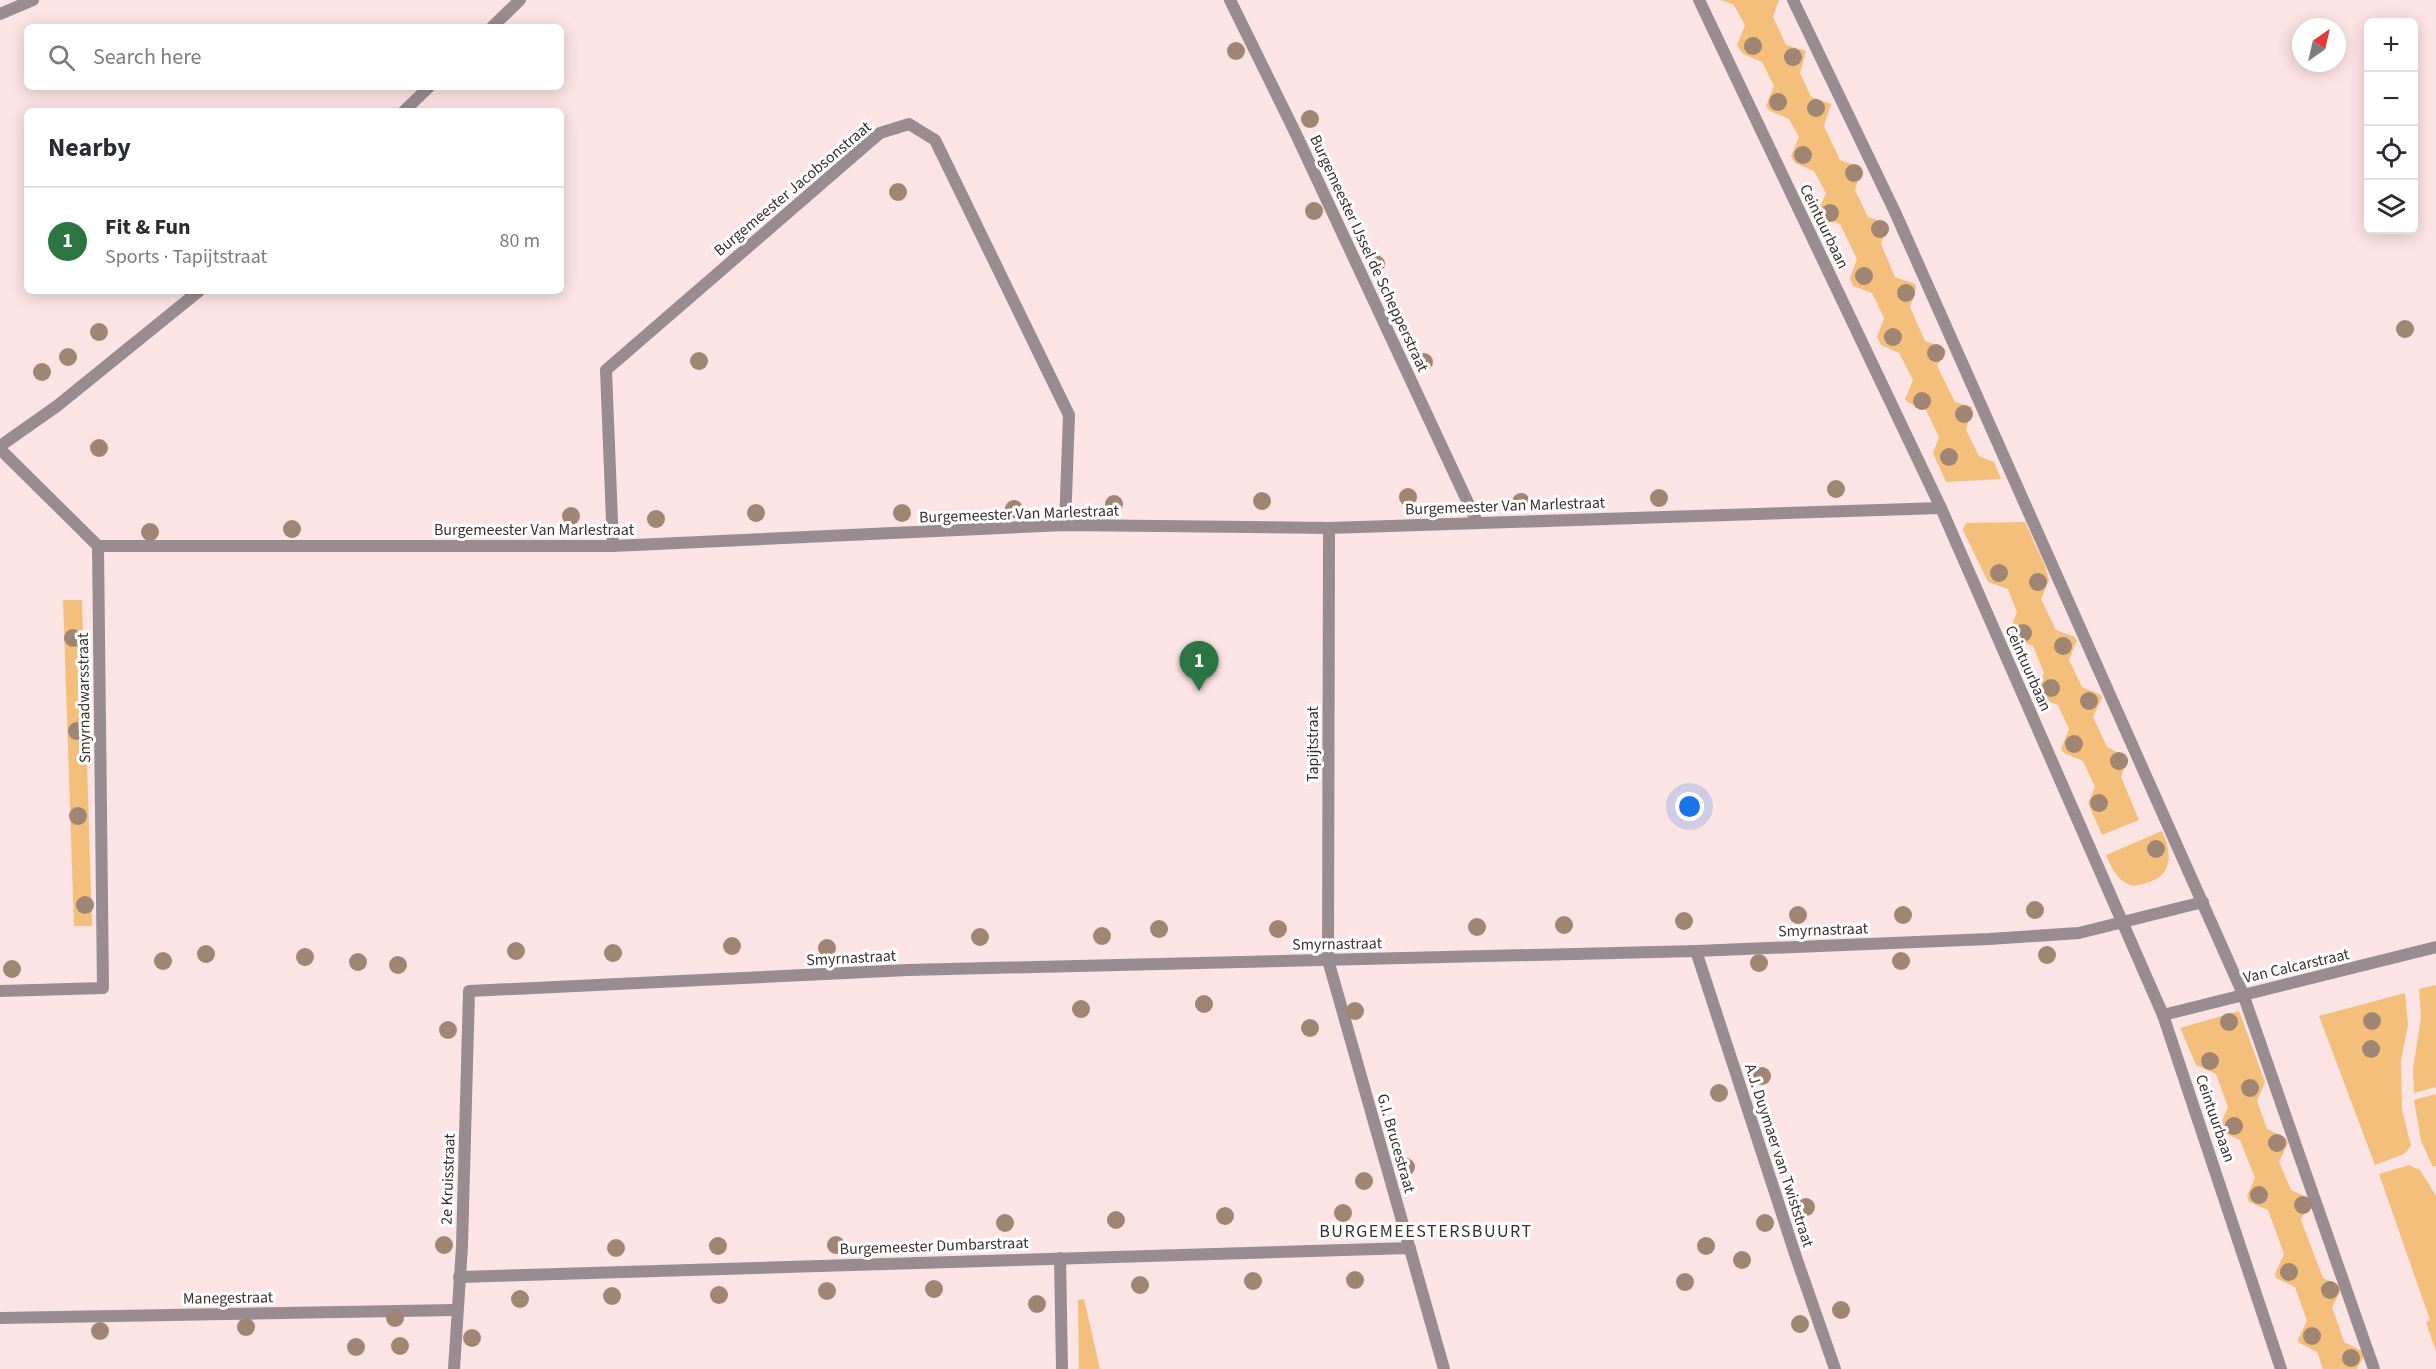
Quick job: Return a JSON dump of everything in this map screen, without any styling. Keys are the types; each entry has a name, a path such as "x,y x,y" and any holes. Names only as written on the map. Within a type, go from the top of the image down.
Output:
{"street":[{"path":"0,14 33,0"},
{"path":"495,24 520,0"},
{"name":"Burgemeester IJssel de Schepperstraat","path":"1230,0 1295,132 1477,522"},
{"name":"Ceintuurbaan","path":"1699,0 1941,508 2163,1016 2281,1369"},
{"path":"1793,0 1900,223 2243,994 2374,1369"},
{"path":"407,108 426,90"},
{"name":"Burgemeester Jacobsonstraat","path":"613,546 606,370 880,133 909,123 934,140 1069,415 1065,525"},
{"path":"98,546 0,447 57,406 195,294"},
{"name":"Burgemeester Van Marlestraat","path":"98,546 613,546 1065,525 1329,528 1941,508"},
{"name":"Tapijtstraat","path":"1328,960 1329,528"},
{"name":"Smyrnadwarsstraat","path":"0,991 103,988 98,546"},
{"name":"Smyrnastraat","path":"469,990 908,970 1696,951 1989,939 2079,933 2203,902"},
{"name":"Van Calcarstraat","path":"2163,1016 2436,947"},
{"name":"A.J. Duymaer van Twiststraat","path":"1696,951 1835,1369"},
{"name":"G.I. Brucestraat","path":"1328,960 1444,1369"},
{"name":"2e Kruisstraat","path":"454,1369 456,1310 462,1246 469,990"},
{"name":"Burgemeester Dumbarstraat","path":"459,1277 1410,1248"},
{"path":"1060,1258 1062,1369"},
{"name":"Manegestraat","path":"0,1318 456,1310"}],"shaded area":[{"path":"1721,0 1779,0 1773,17 1786,45 1806,51 1800,73 1811,97 1831,104 1824,126 1840,160 1859,167 1861,170 1855,190 1868,217 1888,224 1881,244 1895,277 1915,284 1916,288 1910,307 1925,341 1944,348 1946,351 1937,366 1955,402 1972,407 1966,430 1979,456 1994,462 2001,479 1946,482 1933,453 1939,437 1926,410 1905,399 1913,380 1899,353 1881,345 1877,337 1884,318 1872,293 1853,286 1850,278 1857,259 1840,224 1821,217 1818,212 1826,193 1814,171 1795,163 1791,156 1799,137 1789,119 1770,111 1766,106 1774,86 1762,62 1743,54 1737,45 1745,25 1734,5"},
{"path":"2025,522 2049,580 2041,599 2056,630 2075,637 2077,640 2069,660 2082,687 2101,695 2102,698 2093,717 2107,747 2128,758 2121,777 2139,820 2102,835 2088,803 2095,787 2083,761 2064,753 2061,749 2069,729 2058,705 2039,698 2036,692 2044,673 2033,646 2013,638 2009,631 2017,612 2008,589 1988,582 1963,530 1966,523"},
{"path":"63,600 82,600 92,926 74,926"},
{"path":"2162,831 2169,855 2162,875 2155,880 2137,885 2130,885 2120,879 2106,855"},
{"path":"2436,985 2436,1087 2414,1093 2413,1069 2421,1017 2419,989"},
{"path":"2405,993 2408,1025 2401,1060 2402,1110 2411,1146 2404,1154 2375,1165 2319,1016"},
{"path":"2239,1011 2265,1082 2257,1101 2267,1129 2286,1138 2288,1143 2279,1162 2291,1190 2309,1198 2310,1201 2301,1220 2323,1278 2340,1286 2341,1290 2332,1307 2344,1342 2362,1351 2364,1356 2357,1369 2323,1369 2317,1352 2299,1343 2298,1339 2307,1321 2295,1287 2276,1278 2275,1274 2284,1254 2268,1210 2249,1202 2247,1196 2255,1178 2240,1140 2222,1132 2220,1126 2228,1107 2216,1074 2196,1065 2180,1028"},
{"path":"2436,1094 2436,1166 2433,1167 2421,1141 2414,1100"},
{"path":"2409,1165 2420,1170 2436,1196 2436,1352 2426,1322 2430,1320 2379,1174"},
{"path":"1084,1299 1100,1369 1079,1369 1078,1300"}],"place":[{"name":"Fit & Fun","path":"1199,691"}],"district":[{"name":"BURGEMEESTERSBUURT","path":"1426,1231"}]}
